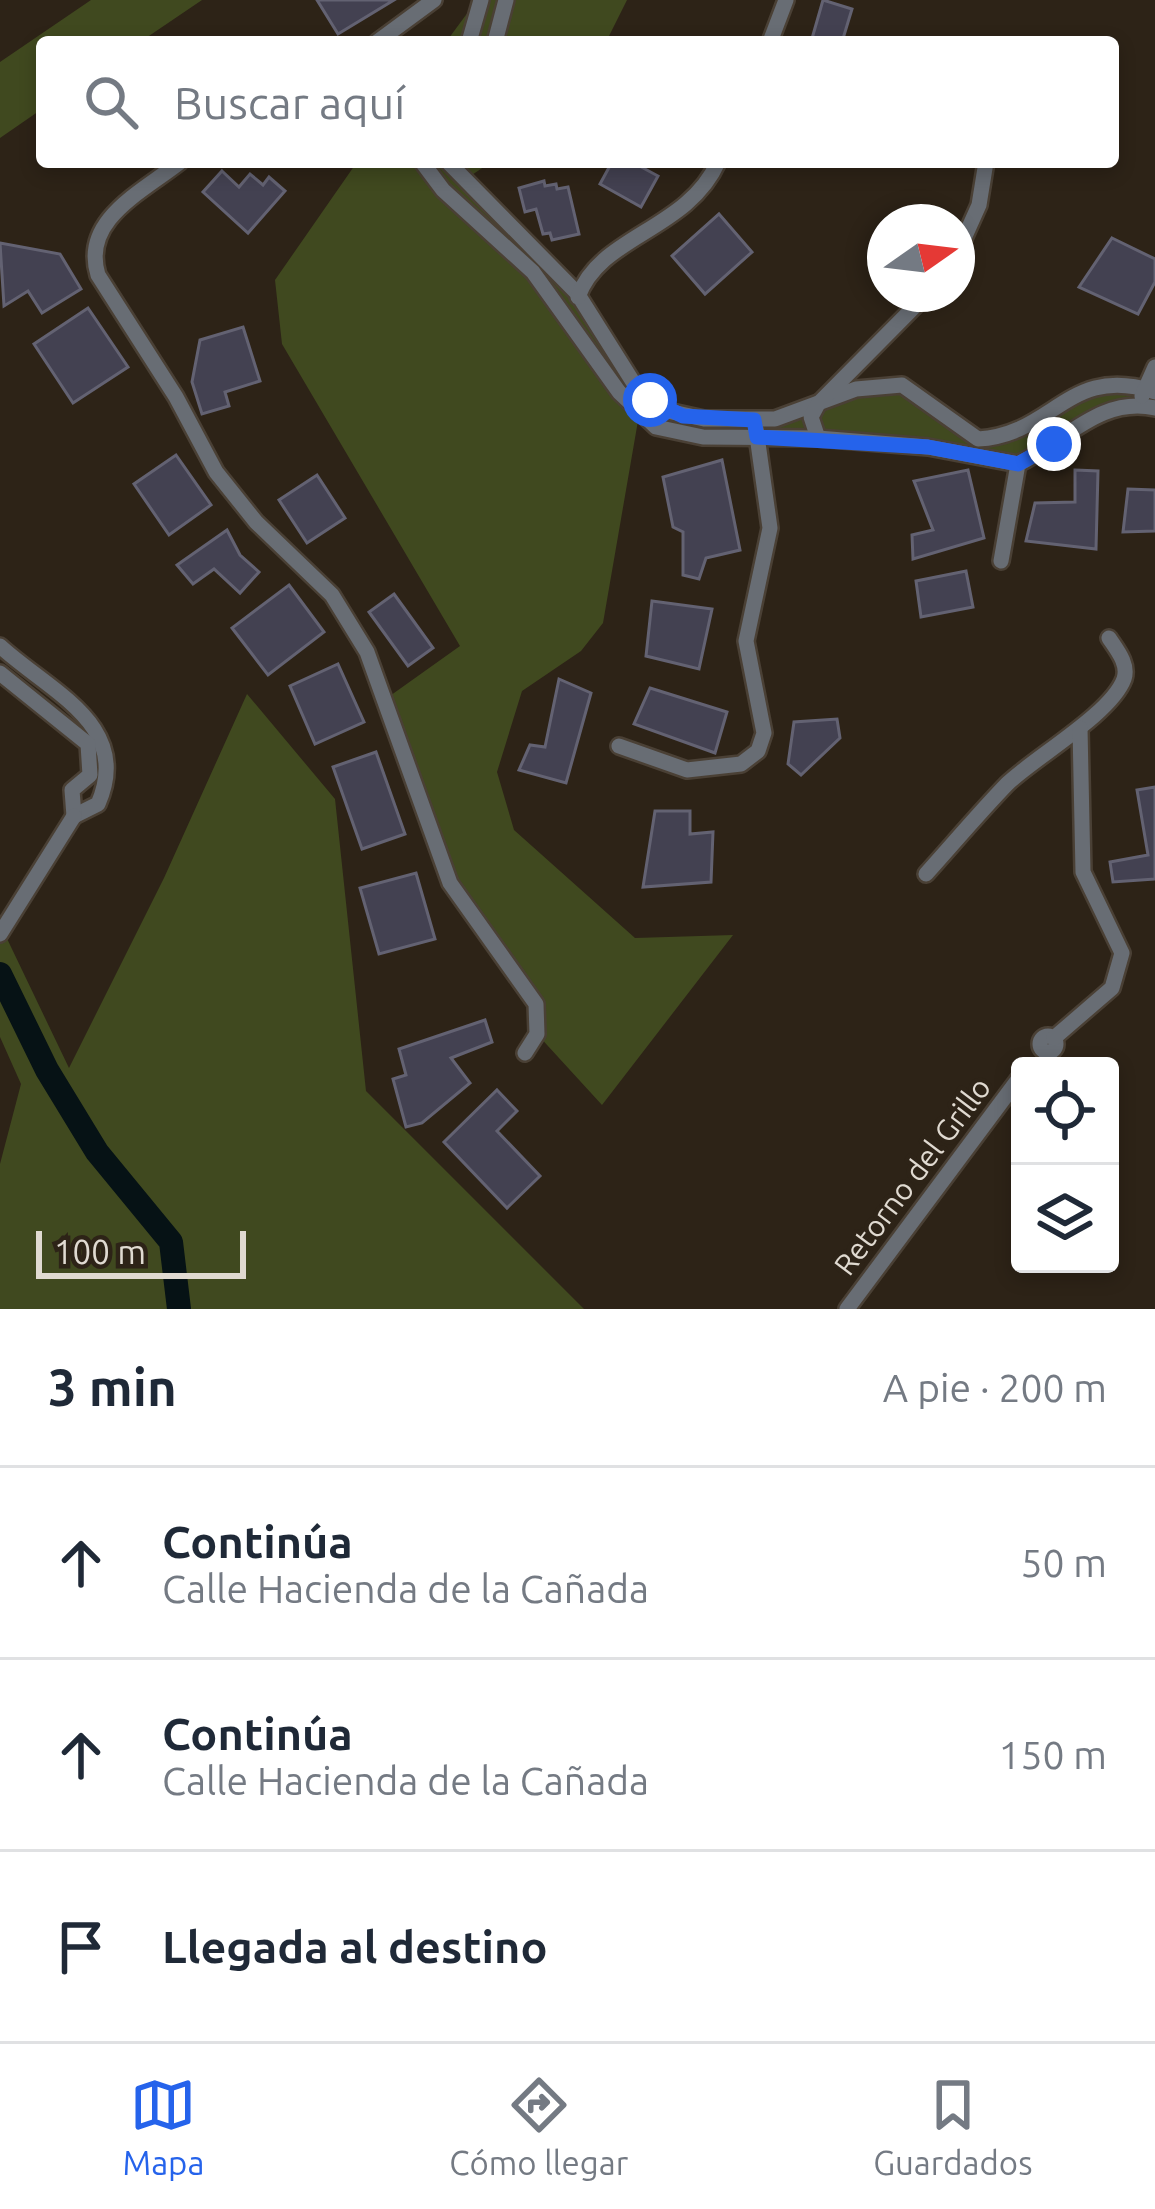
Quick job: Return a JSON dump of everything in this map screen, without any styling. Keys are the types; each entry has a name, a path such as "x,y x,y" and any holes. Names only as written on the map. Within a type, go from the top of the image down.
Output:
{"street":[{"path":"385,36 434,0"},
{"path":"471,36 481,0"},
{"path":"497,36 506,0"},
{"path":"772,36 786,0"},
{"path":"172,168 112,215 96,236 92,256 98,275 216,472 246,511 332,596 367,652 450,883 536,1004 537,1034 525,1053"},
{"path":"426,168 442,190 533,272 619,392 656,427 703,437 756,429 870,385 902,385 959,430 978,439 1000,438 1022,432 1081,389 1120,382 1148,398"},
{"path":"454,168 578,293 650,400 683,416 818,438 928,447 1018,464 1099,413 1148,398"},
{"path":"561,310 562,296 578,293 616,250 692,203 714,168"},
{"path":"975,214 985,168"},
{"path":"818,438 811,417 818,404 909,312"},
{"path":"1148,398 1155,367"},
{"path":"619,746 687,770 741,764 758,751 764,733 746,640 770,528 756,429"},
{"path":"1001,561 1018,464"},
{"path":"926,874 1009,783 1080,728 1126,675 1109,638"},
{"path":"0,646 99,732 109,763 96,779 72,790 74,816 0,934"},
{"path":"0,673 88,744 98,804 87,814 74,816"},
{"name":"Retorno del Grillo","path":"1037,1057 1112,988 1122,953 1083,872 1080,728"},
{"name":"Retorno del Grillo","path":"847,1309 1011,1088"}],"green space":[{"path":"91,0 202,0 149,36 38,36"},
{"path":"477,0 627,0 609,36 450,36"},
{"path":"36,37 36,113 0,138 0,62"},
{"path":"353,168 482,168 463,181 544,256 613,353 663,410 754,420 856,388 902,385 959,430 1000,438 1081,389 1144,388 1155,367 1155,408 1118,406 1018,464 953,450 703,437 639,415 603,623 581,651 522,691 497,772 514,830 635,938 733,935 602,1105 537,1034 539,1020 467,911 387,698 460,646 282,344 275,280"},
{"path":"247,694 335,799 366,1091 584,1309 0,1309 0,1164 21,1084 0,1037 0,924 69,1068 164,878"}],"building":[{"path":"317,0 394,0 338,34"},
{"path":"823,0 852,9 844,36 813,36"},
{"path":"609,168 643,168 658,176 641,207 600,184"},
{"path":"222,171 239,187 250,174 263,185 269,177 285,191 248,233 203,192"},
{"path":"544,181 545,186 556,184 557,189 568,187 579,234 552,240 550,233 543,234 536,209 525,212 519,188"},
{"path":"719,214 752,252 705,294 672,256"},
{"path":"1112,238 1155,259 1155,282 1138,314 1079,287"},
{"path":"0,243 60,254 81,289 42,313 28,291 4,306"},
{"path":"88,308 128,367 73,403 34,344"},
{"path":"243,327 260,381 225,392 229,406 202,414 192,382 200,340"},
{"path":"176,455 211,505 169,535 134,484"},
{"path":"722,460 740,550 706,558 699,579 683,575 683,532 673,527 663,477"},
{"path":"968,470 984,538 913,559 912,535 933,530 914,481"},
{"path":"1075,470 1098,471 1096,549 1026,541 1035,503 1075,502"},
{"path":"317,475 345,518 307,543 279,500"},
{"path":"1128,489 1155,490 1155,531 1123,532"},
{"path":"227,530 240,555 259,572 240,593 214,569 193,584 177,565"},
{"path":"966,571 973,607 921,617 916,581"},
{"path":"289,585 324,632 268,675 232,628"},
{"path":"394,594 433,648 408,666 369,612"},
{"path":"652,601 712,609 699,669 646,656"},
{"path":"338,664 364,722 315,744 290,686"},
{"path":"559,679 591,693 566,783 519,770 530,745 545,747"},
{"path":"650,688 727,712 715,753 634,724"},
{"path":"837,719 840,738 801,775 788,764 794,722"},
{"path":"376,752 405,834 362,849 333,767"},
{"path":"1155,787 1155,879 1113,882 1110,862 1148,855 1137,790"},
{"path":"655,811 690,811 690,834 713,832 711,882 643,887"},
{"path":"416,873 435,939 379,954 360,888"},
{"path":"485,1020 492,1042 451,1058 470,1083 422,1123 406,1127 393,1079 406,1075 399,1049"},
{"path":"497,1090 517,1111 497,1131 540,1176 507,1208 444,1142"}],"waterway":[{"path":"0,974 47,1070 97,1152 171,1242 179,1309"}],"route":[{"path":"650,400 683,416 754,420 757,437 928,447 995,463 1018,464 1054,444"}]}
